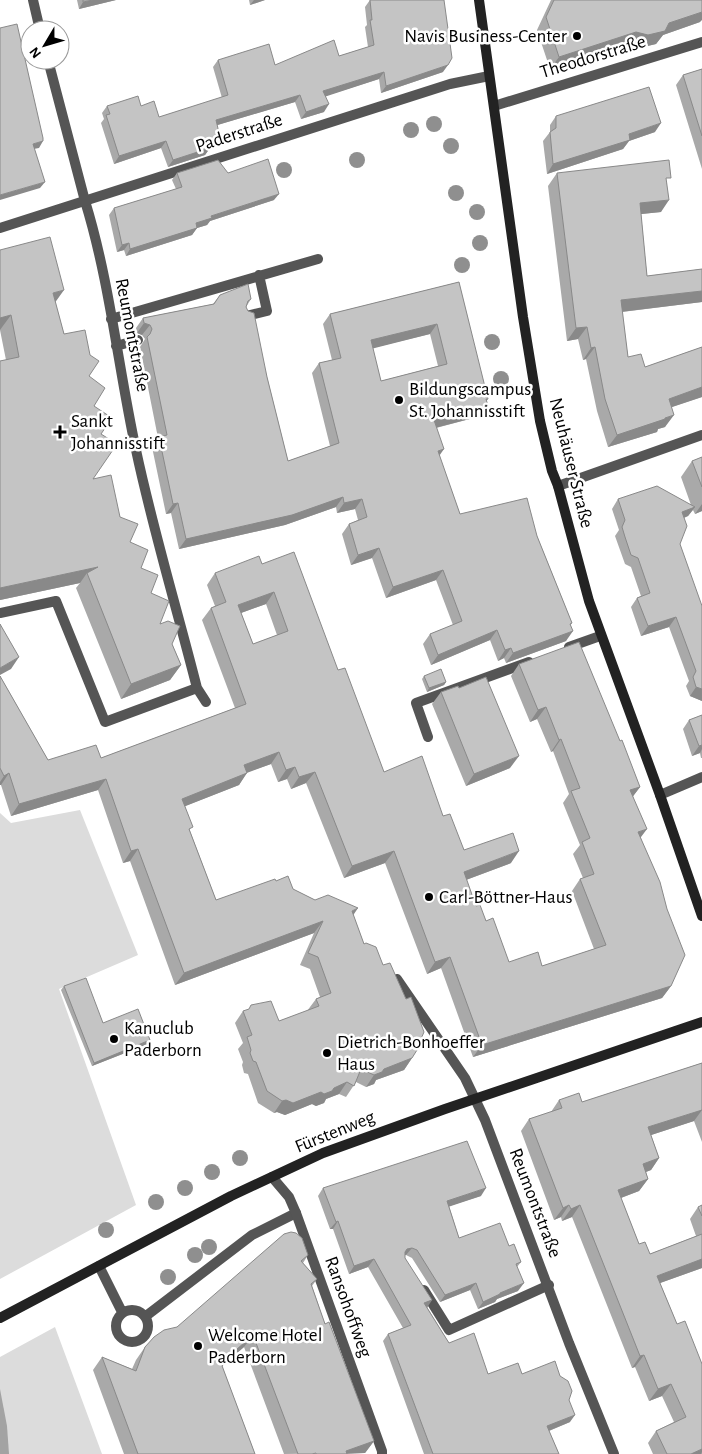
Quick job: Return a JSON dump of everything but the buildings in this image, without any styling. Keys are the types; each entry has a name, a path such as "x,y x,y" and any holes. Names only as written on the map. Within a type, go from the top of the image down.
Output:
{"main road":[{"name":"Neuhäuser Straße","path":"479,0 540,421 552,471 558,486 588,601 660,795 702,916"},
{"name":"Fürstenweg","path":"0,1318 231,1196 323,1153 475,1098 702,1022"}],"street":[{"path":"33,0 38,20"},
{"name":"Theodorstraße","path":"494,106 702,42"},
{"name":"Reumontstraße","path":"51,70 97,244 136,450 197,688 206,702"},
{"name":"Paderstraße","path":"0,228 450,84 489,76"},
{"path":"111,319 318,259"},
{"path":"246,316 267,311 259,275"},
{"path":"116,346 138,340"},
{"path":"558,486 702,435"},
{"path":"0,613 56,601 105,722 197,688"},
{"path":"558,651 600,636"},
{"path":"428,737 416,703 541,657"},
{"path":"660,795 702,777"},
{"name":"Reumontstraße","path":"397,979 464,1078 475,1098 549,1285 569,1343 614,1454"},
{"name":"Ransohoffweg","path":"272,1177 289,1198 296,1213 382,1454"},
{"path":"146,1316 252,1235 296,1213"},
{"path":"99,1266 122,1312"},
{"path":"420,1285 449,1330 549,1285"},
{"path":"135,1309 146,1316 149,1329 142,1340 129,1343 118,1336 115,1323 122,1312 135,1309"}],"shaded area":[{"path":"80,810 138,955 59,989 136,1205 0,1279 0,813 11,823"},
{"path":"55,1327 102,1454 0,1454 0,1357"},
{"path":"0,1389 7,1426 9,1454 0,1454"}],"place":[{"name":"Navis Business-Center","path":"577,36"},
{"name":"Bildungscampus St. Johannisstift","path":"399,400"},
{"name":"Sankt Johannisstift","path":"60,432"},
{"name":"Carl-Böttner-Haus","path":"429,897"},
{"name":"Kanuclub Paderborn","path":"114,1039"},
{"name":"Dietrich-Bonhoeffer Haus","path":"327,1053"},
{"name":"Welcome Hotel Paderborn","path":"198,1346"}]}
